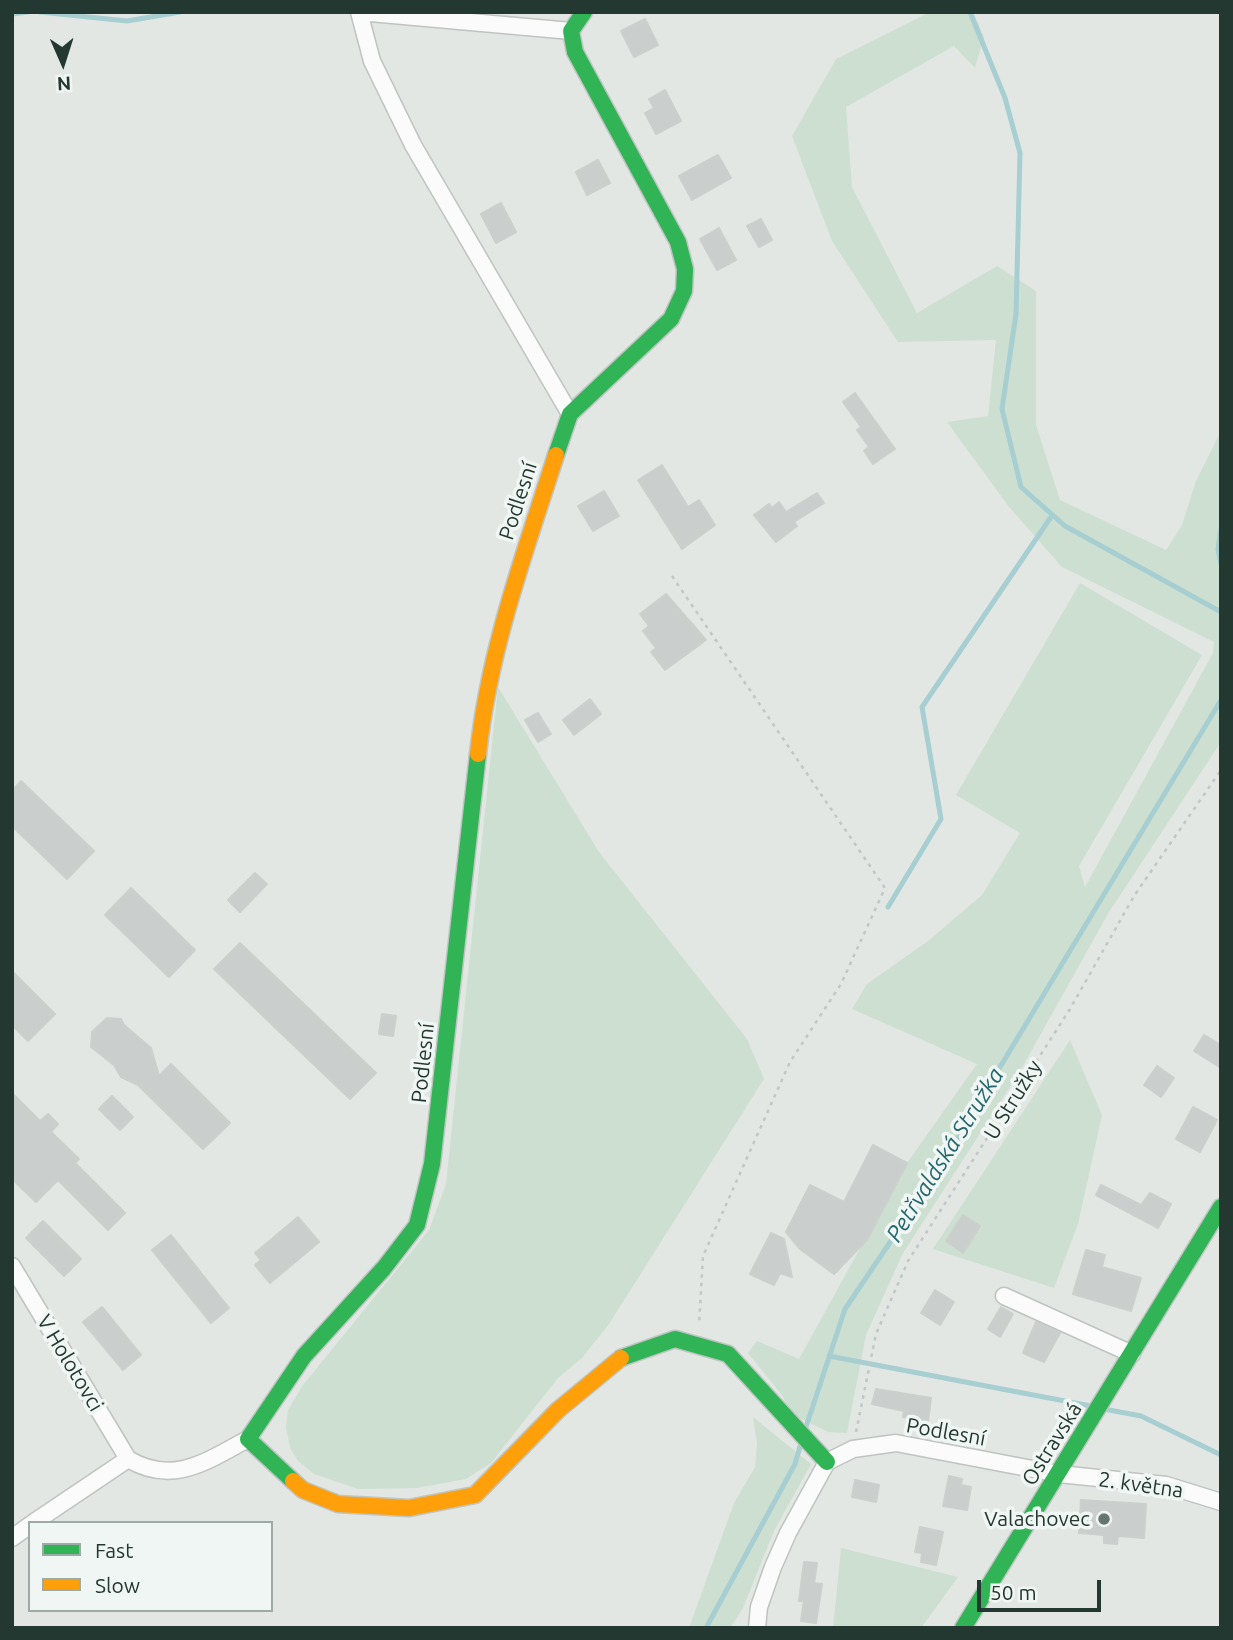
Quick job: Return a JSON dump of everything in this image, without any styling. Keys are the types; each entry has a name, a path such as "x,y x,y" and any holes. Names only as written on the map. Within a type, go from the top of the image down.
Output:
{"street":[{"path":"570,414 413,145 372,61 359,12 571,31 584,12"},
{"name":"Podlesní","path":"248,1439 304,1356 384,1268 416,1225 432,1164 484,696 500,627 570,414 671,319 684,291 685,269 678,242 575,52 571,31"},
{"name":"Ostravská","path":"963,1628 1221,1207"},
{"name":"V Holotovci","path":"12,1266 128,1459"},
{"path":"1004,1296 1132,1354"},
{"path":"35,1521 128,1459 146,1470 164,1472 197,1466 248,1439 303,1490 338,1504 409,1508 475,1495 558,1410 617,1360 675,1339 728,1354 827,1462 773,1567 757,1628"},
{"name":"Podlesní","path":"827,1462 853,1449 896,1443 1059,1474"},
{"name":"2. května","path":"1059,1474 1166,1485 1221,1502"},
{"path":"12,1538 28,1526"}],"path":[{"path":"672,576 885,888 841,984 790,1062 703,1256 698,1346"},
{"name":"U Stružky","path":"853,1449 876,1335 908,1261 1070,1009 1134,896 1221,770"}],"green space":[{"path":"930,12 973,12 984,37 975,68 954,46 846,107 852,187 917,313 997,266 1036,291 1036,425 1060,500 1166,550 1182,525 1196,481 1221,431 1221,742 1109,912 1019,1073 903,1253 866,1335 847,1433 828,1432 793,1415 781,1394 748,1353 757,1341 799,1359 907,1163 977,1064 852,1009 867,984 928,941 982,895 1020,833 956,795 1080,583 1202,655 1079,866 1085,887 1213,653 1214,642 1062,567 1009,507 947,422 988,416 996,340 898,342 832,241 792,136 836,59"},
{"path":"498,687 599,852 747,1039 764,1079 609,1324 582,1358 558,1378 491,1463 466,1479 416,1488 358,1489 314,1474 298,1461 290,1448 286,1427 288,1410 303,1385 429,1230 446,1184"},
{"path":"1070,1040 1102,1115 1078,1224 1054,1288 933,1249"},
{"path":"753,1417 811,1464 774,1531 743,1608 730,1628 689,1628 734,1503 755,1467 757,1443"},
{"path":"841,1548 958,1577 921,1628 833,1628"}],"building":[{"path":"645,19 658,45 634,57 621,31"},
{"path":"665,90 681,121 656,134 645,113 654,108 649,99"},
{"path":"718,155 731,178 692,200 679,176"},
{"path":"598,160 610,183 587,195 576,172"},
{"path":"501,203 516,232 496,243 481,214"},
{"path":"761,219 772,240 759,247 747,226"},
{"path":"719,228 736,260 717,270 700,239"},
{"path":"855,393 895,449 873,464 864,451 869,447 857,430 861,427 843,402"},
{"path":"662,465 688,507 699,500 715,525 682,549 638,480"},
{"path":"604,491 619,516 593,531 578,506"},
{"path":"817,493 824,503 794,522 797,526 776,542 754,515 769,504 772,508 779,502 786,512"},
{"path":"666,594 706,640 665,670 651,652 656,648 643,631 649,626 640,614"},
{"path":"590,699 601,714 574,735 563,720"},
{"path":"538,713 551,734 538,742 525,720"},
{"path":"21,781 94,851 67,879 12,826 12,791"},
{"path":"255,873 267,884 240,912 228,900"},
{"path":"131,888 195,950 169,977 105,915"},
{"path":"240,943 376,1073 350,1099 214,969"},
{"path":"12,971 55,1014 28,1041 12,1025"},
{"path":"382,1014 396,1016 393,1036 379,1034"},
{"path":"107,1018 121,1019 124,1025 151,1048 159,1076 171,1064 230,1123 203,1149 138,1085 121,1077 114,1065 91,1047 92,1032"},
{"path":"1204,1035 1221,1045 1221,1068 1194,1051"},
{"path":"1157,1066 1174,1078 1161,1097 1144,1085"},
{"path":"12,1093 40,1121 48,1114 58,1124 51,1132 79,1159 75,1163 125,1213 108,1230 58,1180 36,1202 12,1179"},
{"path":"112,1096 133,1117 120,1130 99,1109"},
{"path":"1193,1107 1217,1120 1200,1152 1176,1139"},
{"path":"873,1145 907,1163 867,1240 834,1274 800,1249 786,1232 810,1185 844,1202"},
{"path":"1101,1185 1141,1205 1150,1193 1171,1204 1158,1228 1096,1195"},
{"path":"963,1215 980,1226 963,1253 946,1241"},
{"path":"298,1217 319,1242 270,1283 255,1265 261,1260 255,1253"},
{"path":"43,1221 81,1259 64,1276 26,1238"},
{"path":"771,1233 784,1239 792,1277 780,1273 774,1285 750,1274"},
{"path":"171,1235 229,1308 211,1323 152,1250"},
{"path":"1086,1250 1105,1255 1102,1267 1141,1278 1131,1311 1073,1294"},
{"path":"935,1290 954,1302 940,1325 921,1313"},
{"path":"102,1307 141,1355 123,1370 83,1322"},
{"path":"1001,1307 1013,1314 1000,1337 988,1329"},
{"path":"1036,1322 1060,1333 1044,1362 1023,1353"},
{"path":"876,1389 931,1398 928,1421 903,1417 904,1411 872,1404"},
{"path":"949,1476 962,1479 961,1485 971,1487 967,1510 943,1506"},
{"path":"855,1480 879,1485 876,1502 852,1497"},
{"path":"1081,1500 1146,1504 1144,1538 1118,1536 1117,1544 1104,1543 1104,1535 1079,1533"},
{"path":"920,1527 943,1532 936,1565 921,1562 922,1553 915,1552"},
{"path":"804,1562 817,1563 814,1583 822,1584 816,1623 801,1621 804,1601 799,1601"}],"waterway":[{"path":"12,14 28,12"},
{"path":"40,12 127,21 180,12"},
{"path":"970,12 1005,98 1020,153 1016,314 1002,409 1021,487 1065,526 1221,612"},
{"path":"888,907 941,819 922,707 1051,517"},
{"name":"Petřvaldská Stružka","path":"1221,529 1218,549 1221,564"},
{"name":"Petřvaldská Stružka","path":"805,1430 845,1309 932,1180 1221,700"},
{"path":"829,1356 1091,1406"},
{"path":"1104,1409 1141,1416 1221,1455"},
{"name":"Petřvaldská Stružka","path":"706,1628 795,1464 801,1443"}],"traffic: fast":[{"path":"556,455 570,414 671,319 684,291 685,269 678,242 575,52 571,31 584,12"},
{"path":"293,1481 248,1439 304,1356 384,1268 417,1225 432,1164 478,754"},
{"path":"963,1628 1221,1207"},
{"path":"621,1358 675,1339 728,1354 827,1462"}],"traffic: slow":[{"path":"478,754 483,715 499,640 556,455"},
{"path":"293,1481 303,1490 338,1504 409,1508 475,1495 558,1410 621,1358"}],"place":[{"name":"Valachovec","path":"1104,1519"}]}
